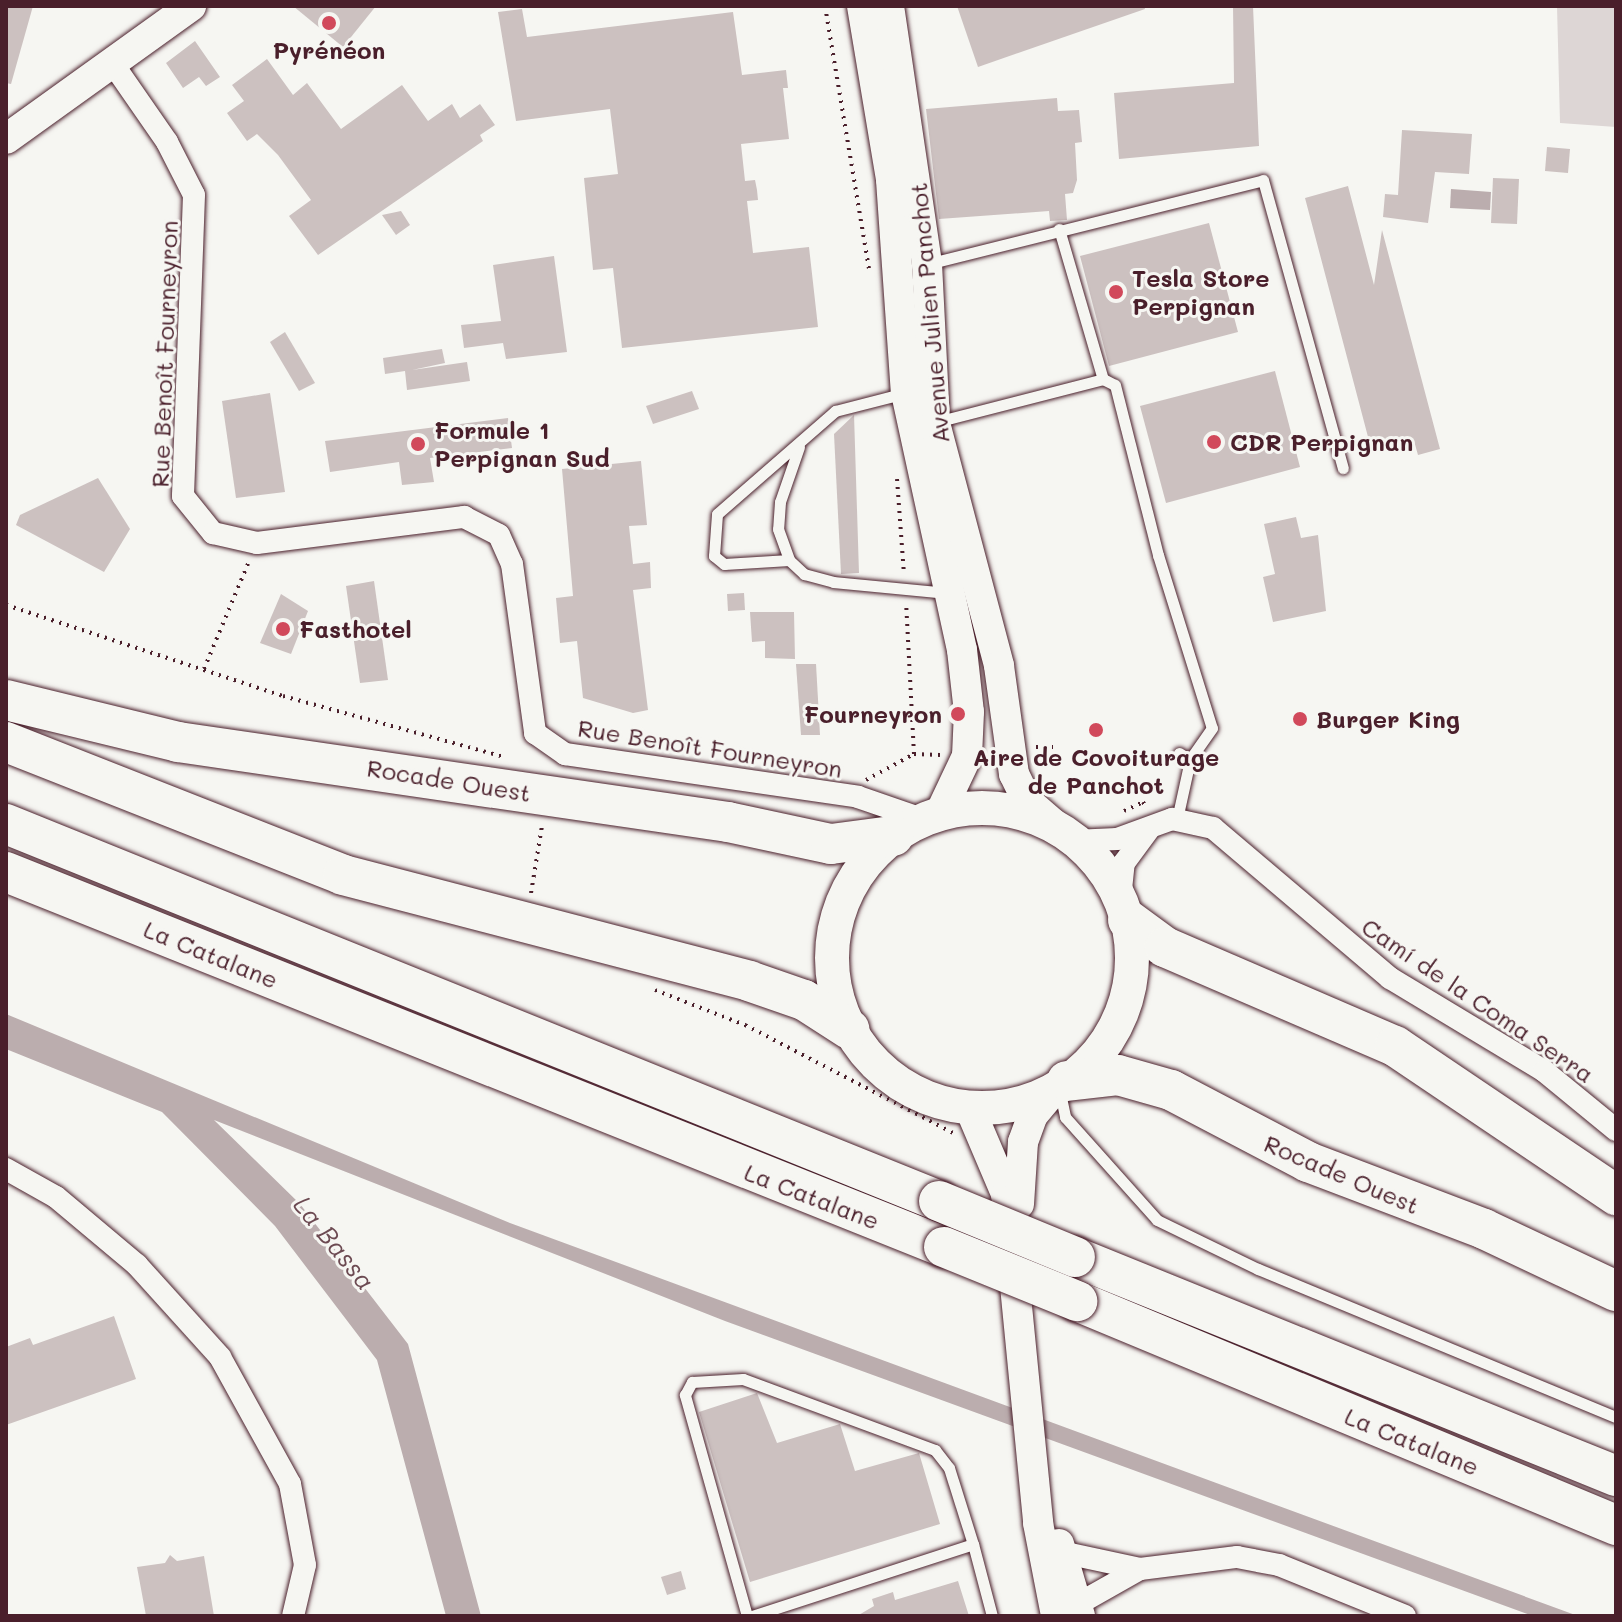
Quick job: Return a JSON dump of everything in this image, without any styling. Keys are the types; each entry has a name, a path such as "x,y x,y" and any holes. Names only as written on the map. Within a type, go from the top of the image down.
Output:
{"highway":[{"name":"Rocade Ouest","path":"6,700 178,742 728,822 831,844 907,817"},
{"path":"6,742 343,875 749,981 804,1000 849,1029"},
{"name":"La Catalane","path":"6,824 1616,1476"},
{"name":"La Catalane","path":"6,872 944,1247 1616,1525"},
{"path":"1124,909 1165,947 1395,1046 1616,1195"},
{"name":"Rocade Ouest","path":"1058,1088 1118,1075 1171,1090 1308,1162 1484,1229 1616,1291"}],"main road":[{"path":"6,139 191,6"},
{"name":"Avenue Julien Panchot","path":"862,6 913,267 899,324 906,393 950,593 969,712 967,756 907,817"},
{"name":"Avenue Julien Panchot","path":"889,6 913,267 935,423 955,510 983,601 1014,774 1027,801 1069,837"},
{"path":"1028,1382 1019,1169 1033,1115 1058,1088 1104,1048 1127,999 1133,958 1124,909 1069,837 1017,812 907,817 851,881 839,909 831,970 849,1029 899,1082 931,1100 970,1109 1058,1088"},
{"path":"970,1109 1006,1194 1035,1445 1038,1523 1070,1614"},
{"path":"1035,1445 1070,1614"}],"street":[{"name":"Rue Benoît Fourneyron","path":"113,64 167,142 194,195 183,496 213,533 257,543 464,517 499,535 512,564 535,733 565,754 907,817"},
{"name":"Camí de la Coma Serra","path":"1069,837 1117,839 1153,824 1177,819 1213,828 1390,978 1544,1071 1616,1130"},
{"path":"1124,909 1128,855 1153,824"},
{"path":"6,1169 56,1197 137,1265 220,1357 290,1484 305,1565 293,1616"},
{"path":"1059,1567 1140,1569 1237,1557 1279,1565 1405,1616"},
{"path":"1070,1614 1140,1569"}],"lane":[{"path":"913,267 1263,180 1343,468"},
{"path":"1059,229 1103,379"},
{"path":"899,324 908,336 913,386 935,423 1103,379 1115,385 1158,555 1212,728 1184,756 1177,819"},
{"path":"789,560 724,564 714,556 712,530 717,514 799,447 835,411 906,393 923,414 933,495 955,510"},
{"path":"799,447 780,502 778,529 789,560 804,574 833,582 950,593 983,601"},
{"path":"1058,1088 1065,1117 1157,1220 1258,1269 1616,1417"},
{"path":"973,1544 750,1616 685,1395 692,1382 743,1379 935,1450 949,1468 973,1544 992,1616"},
{"path":"1038,1523 1059,1567"}],"path":[{"path":"204,669 257,543"},
{"path":"6,605 204,669 509,758"},
{"path":"1029,752 1053,747"},
{"path":"1119,814 1143,802 1153,824"},
{"path":"529,907 542,823"},
{"path":"647,987 839,1071"}],"shaded area":[{"path":"1557,6 1616,6 1616,127 1560,123"},
{"path":"1451,189 1491,192 1490,210 1450,208"},
{"path":"6,1014 510,1223 1578,1616 1533,1616 725,1321 214,1120 300,1204 408,1344 481,1616 446,1616 377,1360 275,1226 162,1112 6,1049"}],"building":[{"path":"6,6 33,6 11,84 6,83"},
{"name":"Pyrénéon","path":"293,6 376,6 343,47"},
{"path":"957,6 1144,6 1145,9 978,67"},
{"path":"1233,6 1253,6 1259,146 1119,159 1114,93 1234,83"},
{"path":"522,9 527,37 733,12 742,75 786,70 788,88 783,88 789,139 741,144 745,181 755,180 757,190 758,200 747,201 753,253 809,247 818,327 622,348 613,268 593,270 584,178 618,174 610,109 516,121 498,12"},
{"path":"195,41 220,77 206,86 199,77 183,88 166,63"},
{"path":"267,59 293,95 307,83 341,129 402,85 428,121 452,104 460,118 480,104 495,125 480,135 483,141 318,255 289,216 311,200 278,155 257,134 247,141 227,113 244,101 232,85"},
{"path":"1057,98 1058,111 1079,110 1082,142 1075,143 1077,180 1073,193 1065,194 1067,220 1050,221 1049,211 939,219 926,109"},
{"path":"1402,130 1472,134 1469,174 1435,172 1428,223 1383,217 1385,194 1398,195"},
{"path":"1547,147 1570,149 1568,173 1545,171"},
{"path":"1493,178 1519,179 1517,224 1491,223"},
{"path":"1348,186 1374,285 1382,230 1440,449 1418,455 1414,441 1372,452 1305,198"},
{"path":"401,211 410,225 396,235 382,215"},
{"path":"1209,223 1238,332 1109,366 1080,256"},
{"path":"554,256 567,352 506,359 503,343 464,348 461,325 501,321 493,265"},
{"path":"285,332 315,383 299,391 270,342"},
{"path":"442,349 445,363 412,370 467,362 470,381 407,390 405,371 385,374 383,358"},
{"path":"1275,371 1300,467 1166,503 1140,406"},
{"path":"692,391 699,409 653,424 646,406"},
{"path":"270,393 285,492 236,498 222,401"},
{"path":"854,415 859,573 841,574 834,434"},
{"name":"Formule 1 Perpignan Sud","path":"508,418 512,448 430,458 434,482 402,485 399,462 330,472 325,441"},
{"path":"641,461 647,525 629,526 633,564 650,562 651,588 633,590 648,710 633,713 583,698 577,641 560,643 556,598 573,596 562,469"},
{"path":"98,478 130,529 104,572 16,525 20,515"},
{"path":"1296,517 1301,538 1318,535 1326,611 1273,622 1263,577 1275,574 1264,524"},
{"path":"374,581 388,680 360,683 346,586"},
{"path":"744,593 745,610 728,611 727,594"},
{"path":"281,594 308,611 291,654 260,643"},
{"path":"750,612 794,612 795,659 765,658 765,641 752,642"},
{"path":"796,664 816,664 820,735 801,735"},
{"path":"114,1316 136,1379 6,1425 6,1347 30,1338 33,1345"},
{"path":"757,1393 777,1443 840,1424 855,1471 919,1453 940,1524 750,1582 699,1412"},
{"path":"170,1555 177,1561 204,1556 214,1616 146,1616 137,1567 165,1563"},
{"path":"681,1571 686,1589 667,1595 661,1577"},
{"path":"958,1581 969,1616 857,1616 874,1606 872,1599 893,1592 895,1600"}],"place":[{"name":"Pyrénéon","path":"329,23"},
{"name":"Tesla Store Perpignan","path":"1116,292"},
{"name":"CDR Perpignan","path":"1214,442"},
{"name":"Formule 1 Perpignan Sud","path":"418,444"},
{"name":"Fasthotel","path":"283,629"},
{"name":"Fourneyron","path":"958,714"},
{"name":"Burger King","path":"1300,719"},
{"name":"Aire de Covoiturage de Panchot","path":"1096,730"}],"water label":[{"name":"La Bassa","path":"334,1243"}]}
